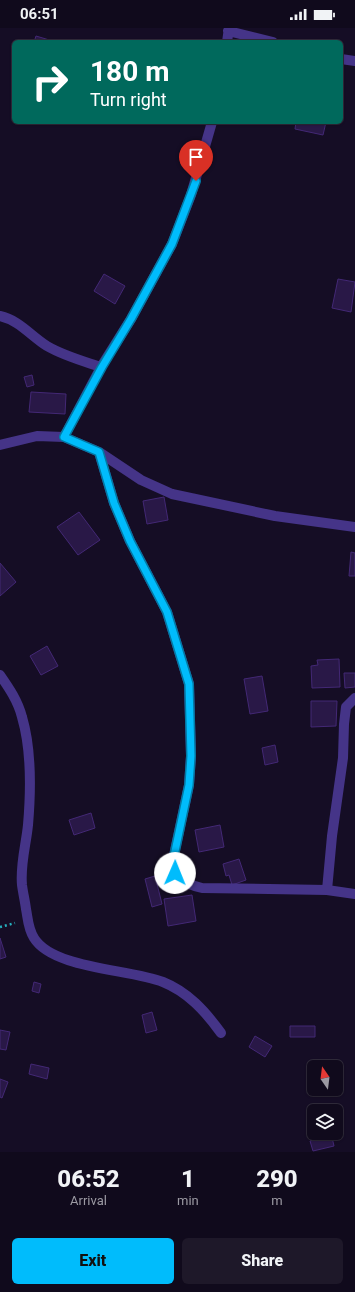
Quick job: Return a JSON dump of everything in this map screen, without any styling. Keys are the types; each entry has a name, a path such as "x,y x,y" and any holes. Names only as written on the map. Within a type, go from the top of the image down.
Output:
{"street":[{"path":"226,40 228,30 266,40"},
{"path":"343,58 355,61"},
{"path":"64,437 172,244 192,195 211,124"},
{"path":"0,316 18,323 46,345 66,356 102,367"},
{"path":"0,445 37,436 64,437 99,452 141,480 172,494 274,516 355,527"},
{"path":"99,452 114,503 130,541 167,612 189,684 191,756 189,785 174,856 175,873 186,884 202,888 327,890 355,894"},
{"path":"0,674 13,694 22,717 29,758 28,815 22,885 30,930 34,939 53,955 162,982 178,989 209,1016 221,1033"},
{"path":"327,890 332,836 343,758 346,707 355,698"}],"building":[{"path":"36,36 49,40 35,40"},
{"path":"296,124 326,124 323,135 295,129"},
{"path":"104,274 125,286 115,304 94,291"},
{"path":"338,279 355,282 351,312 332,308"},
{"path":"32,375 34,385 27,387 24,377"},
{"path":"31,392 66,394 65,414 29,412"},
{"path":"164,497 168,520 147,524 143,501"},
{"path":"79,512 100,540 78,555 57,527"},
{"path":"351,552 355,553 355,576 349,576"},
{"path":"0,563 16,582 0,596"},
{"path":"47,646 58,666 41,675 30,656"},
{"path":"339,659 340,687 312,688 311,666 318,665 317,660"},
{"path":"344,673 355,673 355,687 345,688"},
{"path":"262,676 268,711 250,714 244,679"},
{"path":"311,701 337,701 336,726 311,727"},
{"path":"275,745 278,762 265,765 262,748"},
{"path":"91,813 95,828 74,835 69,820"},
{"path":"220,825 224,847 199,852 195,830"},
{"path":"239,859 246,880 232,885 229,875 226,876 223,864"},
{"path":"155,876 162,904 152,907 145,879"},
{"path":"192,895 196,921 168,926 164,899"},
{"path":"0,938 6,957 0,959"},
{"path":"34,982 41,984 39,993 32,991"},
{"path":"152,1012 157,1030 146,1033 142,1015"},
{"path":"290,1026 315,1026 315,1037 290,1037"},
{"path":"0,1030 10,1032 6,1050 0,1049"},
{"path":"255,1036 272,1046 265,1057 249,1047"},
{"path":"31,1064 49,1068 47,1079 29,1074"},
{"path":"0,1079 8,1082 2,1098 0,1097"},
{"path":"333,1140 334,1146 313,1151 310,1141"}],"route":[{"path":"175,873 173,865 174,856 189,785 191,756 189,684 167,612 130,541 114,503 99,452 64,437 172,244 192,195 196,181"}]}
